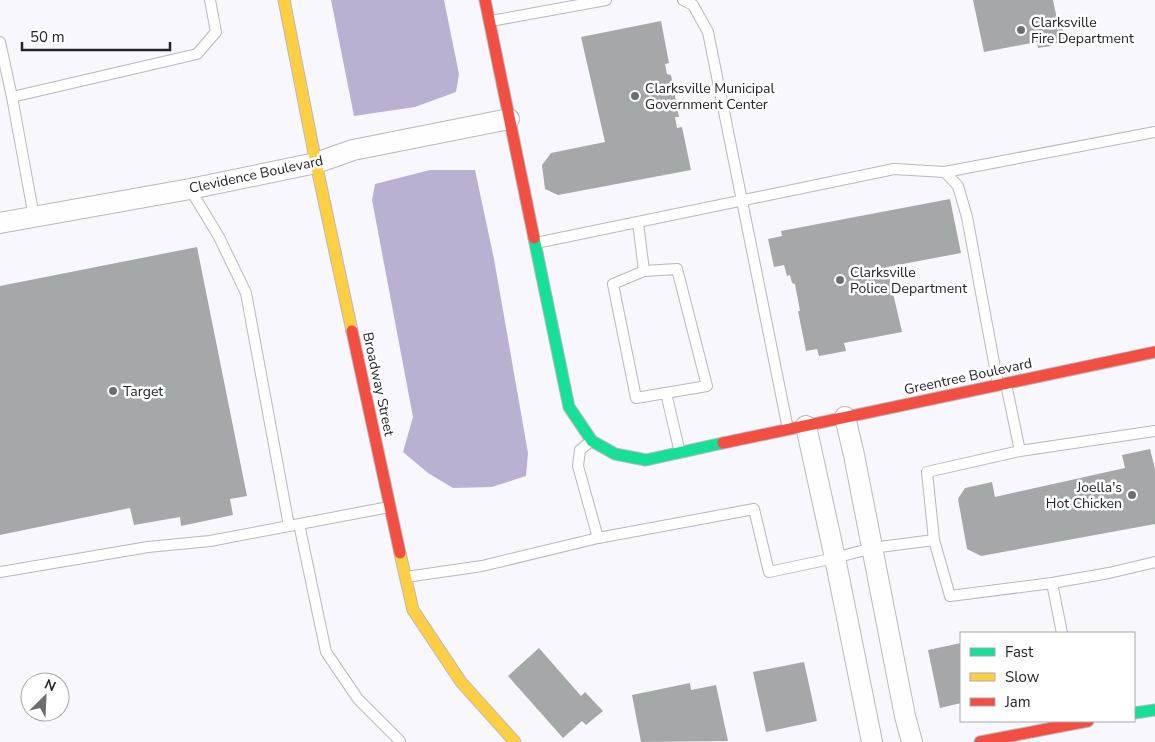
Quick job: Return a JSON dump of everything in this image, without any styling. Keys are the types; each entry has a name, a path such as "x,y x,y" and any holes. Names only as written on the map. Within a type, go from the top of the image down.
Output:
{"street":[{"name":"Broadway Street","path":"284,0 316,163 405,577 414,610 462,682 515,742"},
{"path":"485,0 568,408 592,441"},
{"name":"Clevidence Boulevard","path":"0,223 190,189 316,163 353,150 509,119"},
{"name":"Greentree Boulevard","path":"592,441 615,454 646,460 1155,352"},
{"path":"845,417 905,716 912,742"},
{"path":"797,428 835,558 872,742"},
{"path":"1135,714 1155,710"},
{"path":"980,742 1077,722"}],"lane":[{"path":"12,97 197,54 216,32 210,0"},
{"path":"489,21 606,0"},
{"path":"683,0 693,5 708,32 742,200 797,428"},
{"path":"0,42 34,217"},
{"path":"535,243 894,169 945,172 1155,132"},
{"path":"945,172 958,186 967,217 1002,384 1020,452"},
{"path":"190,189 219,236 246,293 294,525 309,577 326,652 358,699 399,742"},
{"path":"638,222 644,271"},
{"path":"677,269 707,386 636,398 613,284 644,271 677,269"},
{"path":"666,393 680,453"},
{"path":"1155,431 1020,452 927,472 934,540 950,596 1052,584 1155,562"},
{"path":"592,441 580,450 578,466 598,538"},
{"path":"0,572 148,547 210,541 390,507"},
{"path":"405,577 482,566 598,538 754,509 769,572 872,548 934,540"},
{"path":"1052,584 1062,632"}],"shaded area":[{"path":"331,0 444,0 459,74 456,92 415,107 354,116"},
{"path":"430,170 475,170 494,259 528,453 526,476 492,487 453,488 428,473 403,452 413,417 372,200 375,184"}],"building":[{"name":"Clarksville Fire Department","path":"973,0 1053,0 1057,19 1061,18 1065,42 1038,48 1037,42 984,52"},
{"name":"Clarksville Municipal Government Center","path":"661,21 669,63 665,64 667,74 671,75 679,117 675,117 677,128 682,127 691,170 558,195 545,189 542,165 551,153 605,142 581,37"},
{"name":"Clarksville Police Department","path":"950,199 961,253 887,267 902,332 844,343 846,351 819,356 817,349 806,351 795,284 792,283 790,275 787,276 784,265 774,267 768,239 782,236 781,231"},
{"name":"Target","path":"197,247 247,496 230,499 233,515 181,526 180,517 134,525 130,508 0,535 0,286"},
{"path":"1150,449 1155,469 1155,524 981,556 967,549 958,499 965,488 992,482 995,497 1125,468 1122,455"},
{"path":"960,643 960,703 940,708 928,650"},
{"path":"539,648 581,696 585,692 603,711 586,725 582,721 563,738 508,676"},
{"path":"804,662 817,721 766,732 753,672"},
{"path":"690,683 691,690 716,685 728,741 641,742 632,695"}],"traffic: fast":[{"path":"534,238 569,407 592,441 615,454 646,460 723,443"},
{"path":"1135,713 1155,710"}],"traffic: slow":[{"path":"284,0 352,331"},
{"path":"400,553 413,610 461,682 515,742"}],"traffic: jam":[{"path":"485,0 534,238"},
{"path":"352,331 400,553"},
{"path":"723,443 1155,352"},
{"path":"980,742 1083,722"}],"place":[{"name":"Clarksville Fire Department","path":"1021,30"},
{"name":"Clarksville Municipal Government Center","path":"635,96"},
{"name":"Clarksville Police Department","path":"840,280"},
{"name":"Target","path":"113,391"},
{"name":"Joella's Hot Chicken","path":"1132,495"}]}
